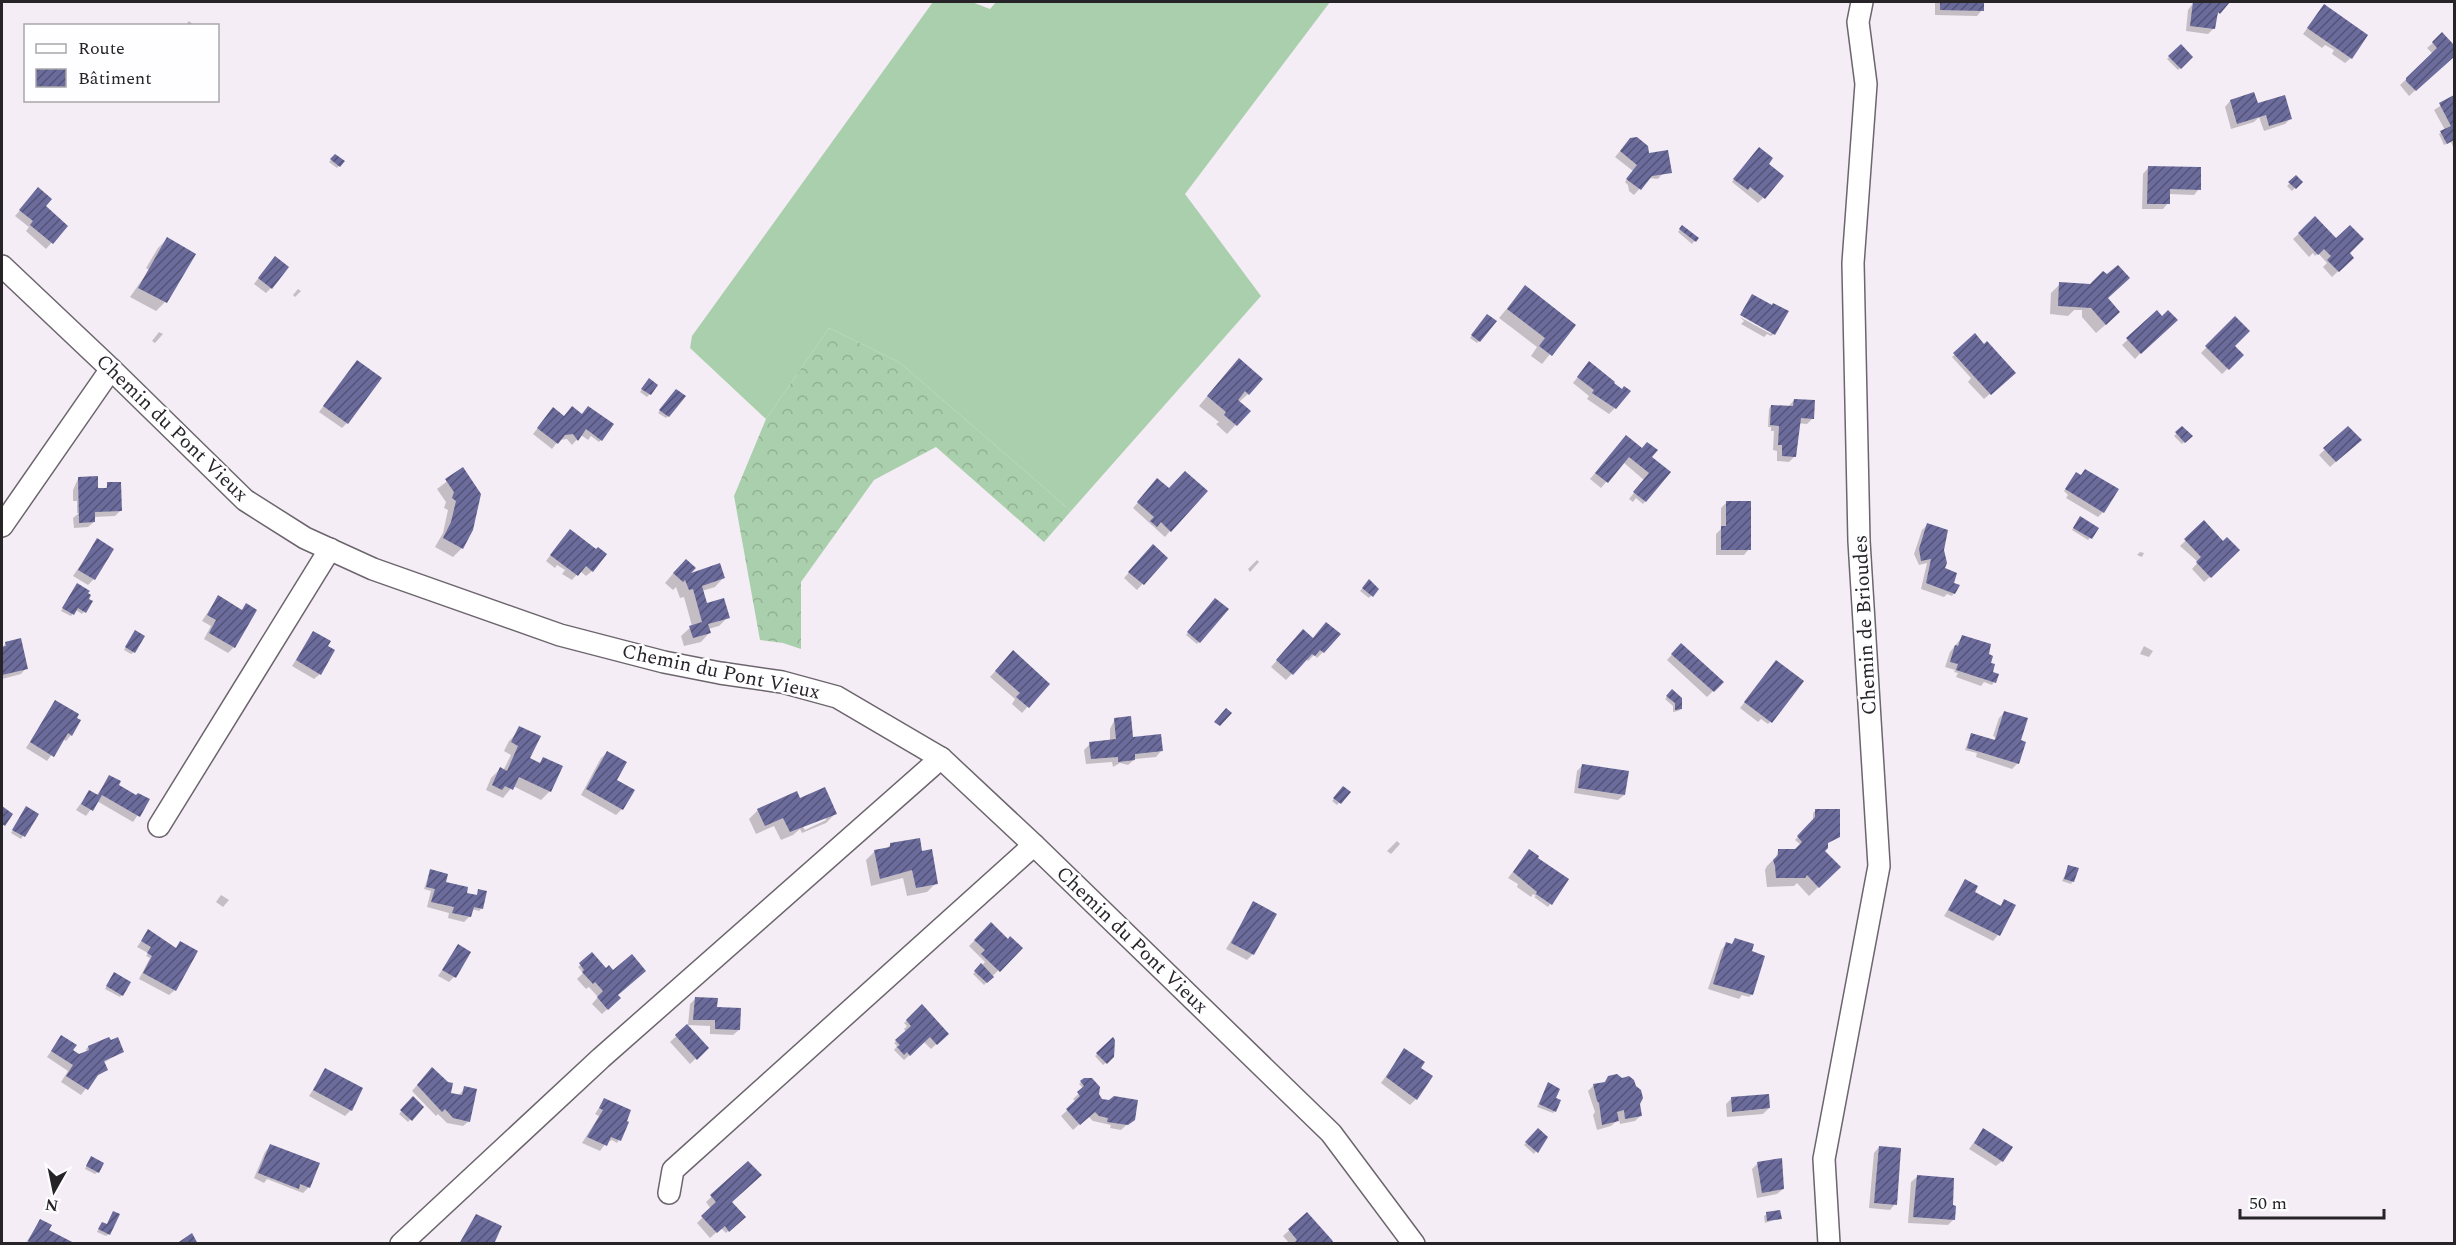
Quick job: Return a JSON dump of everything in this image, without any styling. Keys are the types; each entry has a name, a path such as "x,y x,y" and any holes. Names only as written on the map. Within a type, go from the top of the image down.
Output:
{"street":[{"name":"Chemin de Brioudes","path":"1829,1244 1824,1159 1879,866 1859,541 1854,274 1866,84 1858,22 1862,2"},
{"name":"Chemin du Pont Vieux","path":"2,266 245,500 305,538 373,569 560,635 664,662 782,682 837,697 941,758 1034,844 1331,1134 1414,1244"},
{"path":"2,526 111,369"},
{"path":"159,826 330,549"},
{"path":"401,1244 601,1058 941,758"},
{"path":"669,1193 673,1170 1034,844"}],"green space":[{"path":"933,2 972,2 990,9 996,2 1330,2 1185,194 1261,296 1071,511 899,362 829,328 766,419 690,348 692,336"},
{"path":"829,328 899,362 1071,511 1044,542 936,447 874,480 801,582 801,649 783,643 760,640 734,496 766,419"}],"building":[{"path":"1940,2 1984,2 1984,11 1940,10"},
{"path":"2193,2 2230,2 2220,14 2218,12 2215,29 2190,26"},
{"path":"2324,4 2368,35 2352,59 2307,28"},
{"path":"2442,32 2454,45 2454,57 2416,91 2406,81 2406,78 2437,48 2432,42"},
{"path":"2181,44 2193,57 2181,69 2168,56"},
{"path":"2254,92 2258,103 2285,95 2292,119 2269,126 2266,115 2237,124 2230,100"},
{"path":"2454,95 2454,140 2447,144 2440,131 2451,126 2439,103"},
{"path":"1637,137 1648,146 1649,153 1668,150 1672,173 1652,176 1641,190 1626,179 1637,165 1620,151 1630,138"},
{"path":"1759,147 1773,158 1769,164 1784,176 1765,199 1750,187 1748,190 1733,179"},
{"path":"335,154 345,161 340,167 330,159"},
{"path":"2148,166 2201,167 2201,190 2170,189 2170,204 2147,204"},
{"path":"2296,175 2303,182 2296,189 2288,182"},
{"path":"38,187 52,199 46,206 68,226 53,244 30,225 33,221 19,210"},
{"path":"2315,216 2336,238 2350,225 2364,239 2350,253 2354,258 2339,272 2327,260 2331,256 2324,249 2318,255 2298,233"},
{"path":"1682,225 1699,238 1696,242 1679,229"},
{"path":"167,237 196,254 167,303 138,288"},
{"path":"275,256 289,267 272,289 258,278"},
{"path":"2118,265 2130,278 2108,298 2120,312 2106,325 2091,308 2058,306 2059,282 2090,284 2103,271 2107,274"},
{"path":"1525,285 1576,325 1552,356 1539,346 1545,338 1507,309"},
{"path":"1752,294 1789,311 1775,335 1740,315"},
{"path":"2157,310 2162,316 2168,310 2178,320 2141,354 2126,338"},
{"path":"1487,314 1497,321 1480,342 1471,335"},
{"path":"2235,316 2250,331 2235,346 2244,355 2229,370 2205,346"},
{"path":"1975,333 1984,344 1987,341 2016,373 1991,395 1953,353"},
{"path":"1239,358 1263,379 1249,395 1245,391 1238,400 1251,411 1237,426 1224,415 1226,412 1207,396"},
{"path":"357,360 382,378 348,424 323,406"},
{"path":"1589,361 1622,389 1624,386 1631,391 1616,409 1592,393 1594,390 1577,377"},
{"path":"649,378 658,385 651,395 641,389"},
{"path":"676,389 686,396 669,417 659,410"},
{"path":"1794,399 1815,400 1814,419 1801,418 1796,457 1782,456 1782,445 1778,445 1779,426 1770,425 1771,405 1793,406"},
{"path":"572,406 582,414 588,406 614,424 602,441 586,429 578,441 573,434 565,435 558,444 537,428 553,407 564,416"},
{"path":"2182,426 2193,436 2185,443 2175,432"},
{"path":"2348,426 2362,440 2336,462 2323,448"},
{"path":"1626,435 1642,448 1647,442 1658,450 1652,457 1671,472 1646,502 1633,492 1649,473 1629,457 1608,483 1595,473"},
{"path":"463,467 481,494 473,530 463,549 443,538 451,522 456,501 452,498 454,492 445,479"},
{"path":"2085,469 2119,489 2104,513 2065,489 2076,472 2081,475"},
{"path":"1185,471 1208,491 1171,532 1161,522 1157,527 1150,521 1154,517 1137,502 1157,478 1169,488"},
{"path":"98,476 98,488 107,488 107,482 121,482 122,511 95,512 95,522 79,523 78,477"},
{"path":"1726,501 1751,501 1751,550 1721,550 1721,526 1726,526"},
{"path":"2080,516 2099,528 2092,539 2073,528"},
{"path":"2204,520 2223,541 2227,537 2240,550 2211,578 2196,562 2201,557 2184,539"},
{"path":"1927,523 1948,530 1944,550 1947,563 1945,568 1957,573 1954,583 1960,585 1955,594 1926,583 1931,559 1921,561 1919,549"},
{"path":"570,529 596,549 598,547 607,554 593,572 586,566 578,576 550,555"},
{"path":"97,538 114,549 95,580 78,570"},
{"path":"1153,544 1168,558 1144,585 1128,572"},
{"path":"686,559 696,568 691,573 720,563 725,578 702,586 707,603 724,598 730,618 708,624 711,633 693,638 689,626 702,622 693,589 689,590 685,580 683,582 673,573"},
{"path":"1369,579 1379,589 1373,597 1362,588"},
{"path":"77,583 90,591 89,599 93,601 86,613 78,608 74,615 62,608"},
{"path":"218,595 242,610 246,603 257,610 235,648 209,633 216,620 207,615"},
{"path":"1215,598 1229,609 1200,643 1187,632"},
{"path":"1326,622 1341,634 1324,653 1320,650 1315,656 1312,654 1293,675 1276,660 1303,629 1313,638"},
{"path":"135,630 145,636 135,653 125,647"},
{"path":"313,631 331,641 328,646 335,650 321,675 296,660"},
{"path":"1962,635 1991,644 1989,654 1993,656 1991,663 1995,664 1993,672 1999,674 1996,683 1956,670 1958,664 1950,662 1955,645 1958,646"},
{"path":"21,638 28,669 2,675 2,647 6,646 5,642"},
{"path":"1681,643 1724,682 1714,692 1671,654"},
{"path":"1013,650 1050,684 1029,708 1016,697 1020,693 995,671"},
{"path":"1776,660 1804,681 1772,723 1744,702"},
{"path":"1672,689 1682,698 1682,709 1675,710 1675,703 1666,696"},
{"path":"55,700 79,714 77,718 81,720 72,736 68,733 54,757 30,742"},
{"path":"1226,708 1232,713 1220,726 1214,722"},
{"path":"2004,711 2028,718 2021,740 2026,742 2019,764 1967,748 1971,733 1995,740"},
{"path":"1131,716 1133,737 1161,734 1163,751 1135,754 1135,760 1118,762 1118,757 1091,759 1089,742 1116,739 1114,718"},
{"path":"519,726 541,736 530,758 540,763 543,757 563,766 551,792 519,777 513,790 505,786 502,790 492,785 500,767 507,771 518,746 511,742"},
{"path":"607,751 627,762 617,780 635,790 623,810 586,789"},
{"path":"1582,764 1629,771 1625,795 1578,788"},
{"path":"109,775 121,781 119,785 136,795 138,793 150,799 140,817 102,795 93,811 81,804 89,790 98,795"},
{"path":"1343,786 1351,792 1341,804 1333,798"},
{"path":"825,787 837,814 790,832 783,818 765,826 757,809 797,791 800,798"},
{"path":"2,806 13,814 5,826 2,824"},
{"path":"26,806 39,814 25,837 12,830"},
{"path":"1815,809 1840,809 1840,837 1828,843 1825,851 1841,867 1819,888 1807,875 1805,878 1776,878 1773,860 1778,855 1778,849 1795,849 1802,842 1797,836 1815,817"},
{"path":"920,838 922,851 932,849 938,884 916,888 912,870 880,879 874,850 890,847 890,843"},
{"path":"1529,849 1569,879 1552,905 1536,894 1537,892 1513,872"},
{"path":"2068,865 2079,868 2074,882 2064,879"},
{"path":"430,869 448,874 446,882 468,887 467,893 477,895 478,889 487,891 483,909 474,907 471,917 452,913 454,907 431,902 435,889 426,887"},
{"path":"1965,879 1978,886 1975,892 2001,906 2004,899 2016,905 2000,936 1948,910"},
{"path":"1253,901 1277,914 1254,955 1231,943"},
{"path":"991,922 1008,939 1010,936 1023,948 1000,972 981,954 985,950 974,940"},
{"path":"148,929 176,948 180,941 198,951 176,991 143,973 152,956 147,953 151,947 141,941"},
{"path":"1735,938 1754,944 1752,951 1765,956 1753,995 1713,984 1726,942 1732,944"},
{"path":"458,944 471,952 456,978 442,970"},
{"path":"592,952 606,968 609,965 613,970 632,954 646,971 618,995 621,998 608,1010 597,997 603,991 582,972 584,970 579,963"},
{"path":"981,963 994,977 987,983 974,971"},
{"path":"114,972 131,982 123,996 106,986"},
{"path":"695,997 718,998 717,1007 741,1008 740,1030 715,1029 715,1020 693,1020"},
{"path":"922,1004 949,1034 937,1045 930,1037 910,1056 907,1052 904,1055 897,1047 900,1045 895,1040 911,1026 906,1020"},
{"path":"687,1024 709,1048 697,1060 675,1035"},
{"path":"61,1035 77,1045 73,1050 79,1054 89,1050 88,1046 109,1037 111,1040 118,1037 124,1052 104,1061 108,1070 98,1075 88,1090 66,1076 73,1065 51,1051"},
{"path":"1113,1037 1115,1040 1114,1057 1107,1064 1096,1053"},
{"path":"1404,1048 1425,1062 1421,1068 1433,1076 1417,1100 1386,1077"},
{"path":"432,1067 448,1082 453,1083 451,1093 462,1095 464,1086 477,1089 470,1122 453,1118 445,1109 442,1112 417,1085"},
{"path":"325,1068 363,1088 352,1111 313,1090"},
{"path":"1617,1074 1622,1078 1629,1076 1641,1090 1642,1116 1625,1119 1624,1110 1617,1112 1619,1121 1602,1125 1593,1084 1605,1082 1608,1076"},
{"path":"1084,1078 1092,1078 1100,1087 1099,1094 1102,1099 1109,1100 1114,1096 1138,1100 1135,1120 1128,1125 1107,1122 1108,1118 1099,1116 1095,1112 1080,1125 1066,1109 1080,1096 1077,1092 1084,1086 1080,1081"},
{"path":"1548,1082 1560,1089 1556,1098 1561,1100 1556,1112 1539,1104"},
{"path":"1769,1094 1770,1108 1732,1112 1731,1097"},
{"path":"413,1096 424,1107 412,1121 400,1110"},
{"path":"604,1098 631,1110 621,1141 611,1137 607,1146 587,1137 603,1110 599,1108"},
{"path":"1538,1128 1548,1137 1538,1153 1525,1142"},
{"path":"1983,1128 2013,1147 2003,1162 1974,1143"},
{"path":"270,1144 320,1163 310,1188 300,1184 299,1189 258,1173"},
{"path":"1879,1146 1901,1148 1897,1205 1874,1203"},
{"path":"91,1156 104,1163 99,1173 86,1166"},
{"path":"1782,1158 1784,1189 1762,1193 1757,1162"},
{"path":"748,1161 762,1175 732,1202 746,1217 729,1232 725,1226 717,1233 701,1216 716,1202 710,1195"},
{"path":"1917,1175 1954,1178 1955,1220 1913,1217"},
{"path":"1780,1210 1782,1219 1767,1221 1766,1212"},
{"path":"113,1211 120,1214 110,1235 98,1229 102,1222 107,1224"},
{"path":"1307,1212 1334,1244 1293,1244 1297,1240 1288,1229"},
{"path":"476,1214 502,1226 494,1244 459,1244"},
{"path":"40,1219 52,1225 49,1230 76,1244 32,1244 28,1241"},
{"path":"192,1233 198,1244 176,1244"}]}
